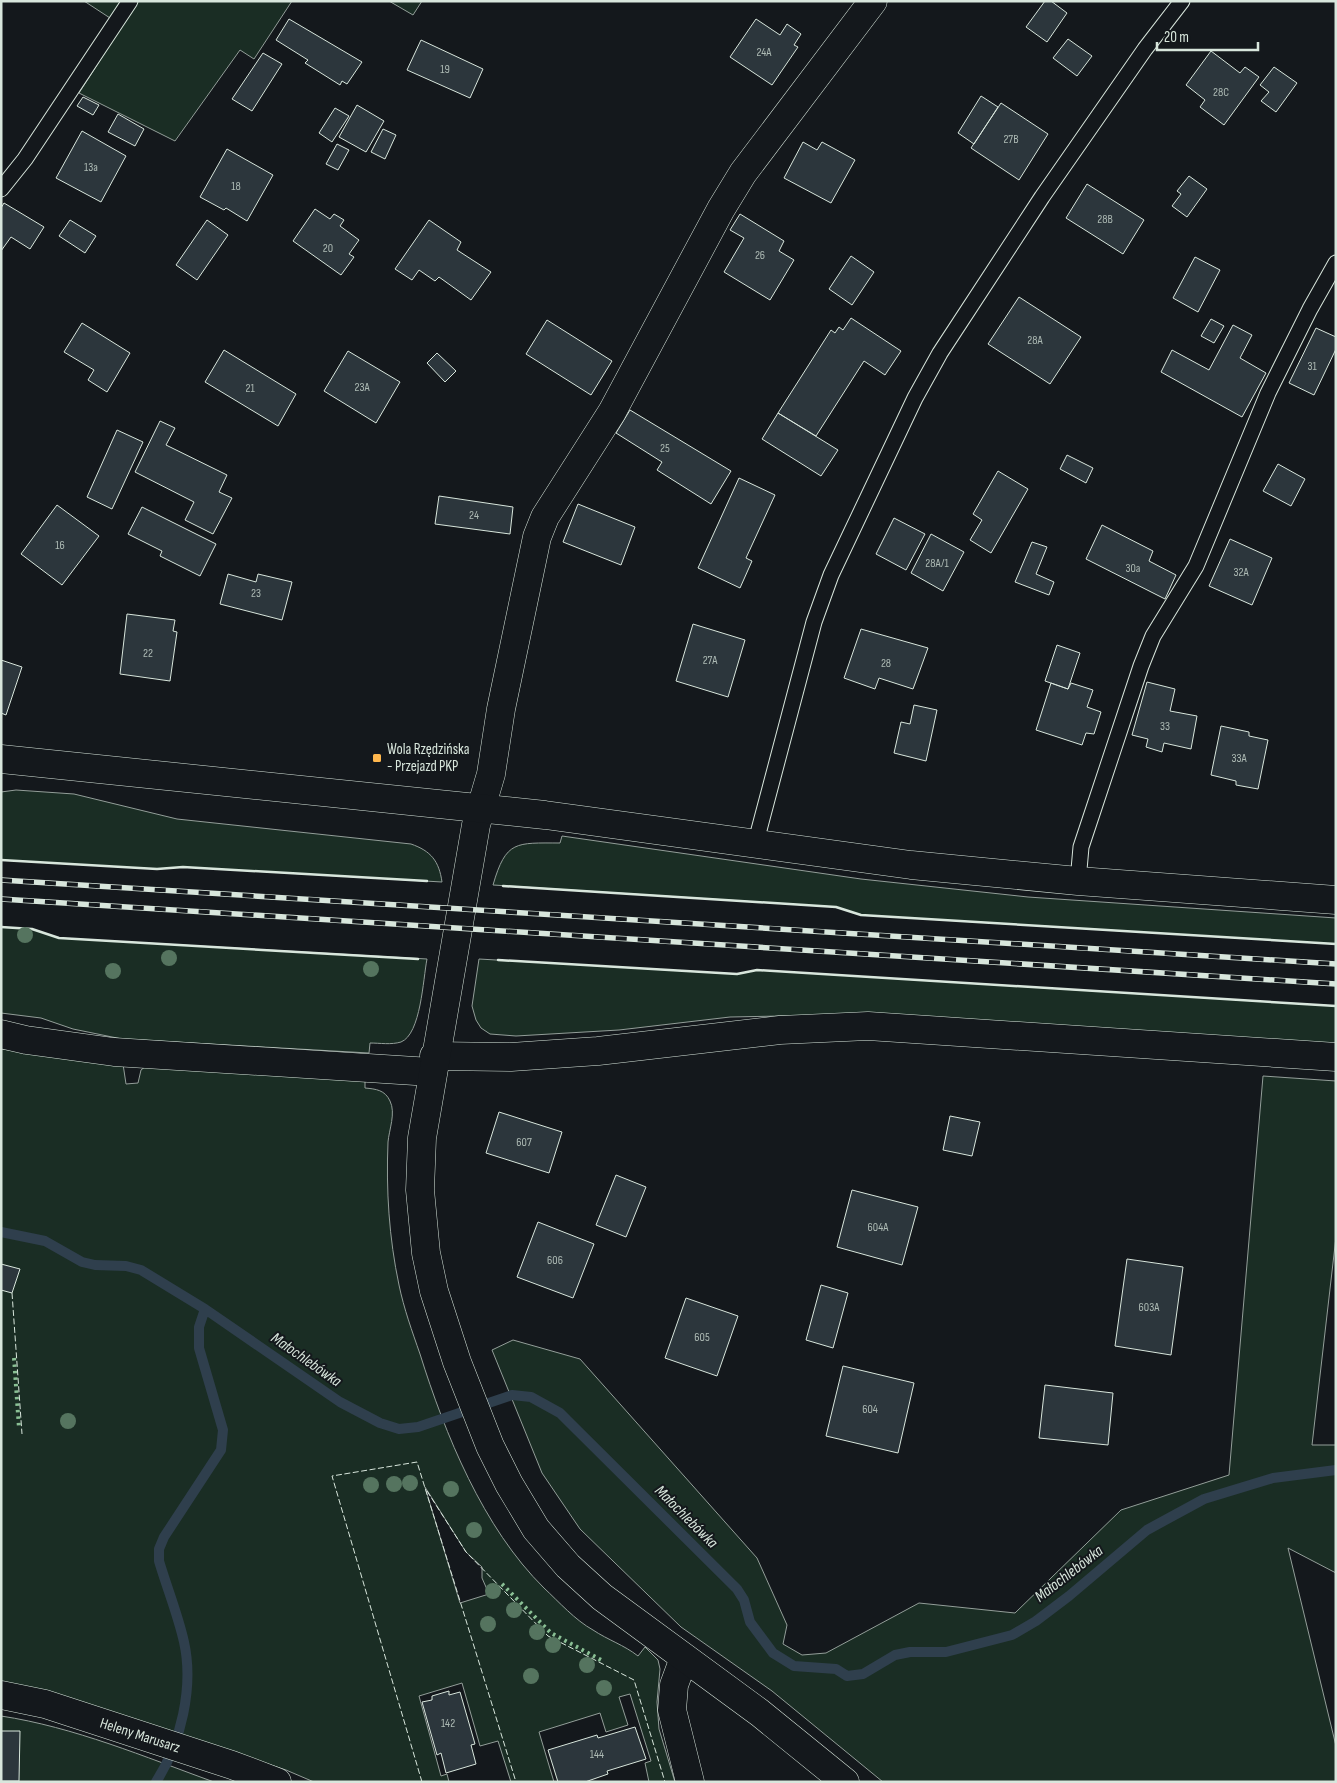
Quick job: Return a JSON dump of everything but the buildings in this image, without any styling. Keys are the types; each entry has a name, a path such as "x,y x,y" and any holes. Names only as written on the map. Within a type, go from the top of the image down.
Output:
{"street":[{"path":"846,1782 760,1713 602,1597 568,1566 536,1529 490,1446 458,1362 434,1291 426,1253 420,1190 422,1138 433,1064 481,808 491,774 501,709 537,537 545,517 612,412 721,209 743,173 873,1"},
{"path":"1,759 555,816 754,845 911,865 1078,881 1336,900"},
{"path":"1,1034 26,1040 114,1052 266,1060 433,1064 598,1051 780,1030 868,1026 1336,1057"},
{"path":"684,1658 674,1685 672,1710 690,1782"},
{"name":"Heleny Marusarz","path":"1,1695 45,1704 174,1747 232,1764 277,1782"}],"lane":[{"path":"1,189 25,159 130,1"},
{"path":"754,845 814,622 831,575 915,398 940,353 1042,197 1145,49 1182,1"},
{"path":"1078,881 1081,847 1134,683 1153,636 1196,566 1268,393 1310,309 1336,263"}],"green space":[{"path":"84,1 121,1 110,18"},
{"path":"138,1 292,1 254,59 240,50 175,141 79,93"},
{"path":"389,1 422,1 413,15"},
{"path":"16,790 74,794 177,819 411,844 424,850 433,858 439,868 442,882 183,867 157,869 1,860 1,792"},
{"path":"562,836 861,879 1028,897 1336,918 1336,944 861,915 836,907 493,885 503,859 515,847 533,843 560,843"},
{"path":"1,927 32,929 59,938 427,959 420,1005 413,1028 408,1037 401,1042 389,1044 370,1043 369,1053 122,1039 73,1029 41,1018 1,1013"},
{"path":"479,959 737,974 757,970 1336,1006 1336,1044 884,1014 730,1017 619,1030 516,1036 490,1034 481,1028 476,1020 472,1006"},
{"path":"1,1049 123,1064 126,1084 138,1083 141,1070 146,1066 365,1078 365,1088 383,1092 388,1097 392,1106 387,1178 389,1214 396,1267 408,1320 441,1416 454,1447 468,1478 502,1537 522,1564 544,1588 586,1626 638,1656 645,1647 658,1660 660,1669 657,1702 659,1729 675,1782 649,1782 645,1763 651,1761 630,1694 619,1697 628,1725 606,1732 600,1713 539,1732 554,1782 511,1782 498,1741 480,1746 462,1683 419,1696 441,1776 447,1774 449,1782 314,1782 286,1770 72,1699 1,1681","holes":["425,1487 466,1552 482,1567 482,1578 489,1594 460,1603"]},
{"path":"1263,1076 1336,1081 1336,1237 1312,1445 1336,1445 1336,1573 1288,1548 1336,1746 1336,1782 883,1782 772,1691 681,1627 580,1529 542,1473 492,1350 513,1340 580,1359 757,1558 787,1625 783,1644 802,1655 826,1653 919,1603 1015,1613 1121,1510 1229,1475"},
{"path":"1,1716 55,1727 82,1735 214,1782 1,1782"}],"waterway":[{"name":"Małochlebówka","path":"1,1232 45,1241 82,1262 95,1265 126,1266 141,1270 205,1309 340,1402 380,1423 399,1429 418,1427 512,1395 531,1397 560,1413 737,1589 744,1600 750,1622 773,1653 794,1666 836,1669 847,1676 863,1674 895,1655 910,1652 946,1652 1012,1635 1036,1621 1069,1596 1147,1530 1204,1499 1273,1478 1336,1470"},
{"path":"156,1782 165,1767 178,1732 186,1696 187,1677 187,1659 184,1642 159,1561 159,1549 164,1537 221,1450 223,1430 199,1348 199,1327 205,1309"}],"railway":[{"path":"1,880 1336,964"},
{"path":"1,899 1336,984"}],"hedge":[{"path":"14,1358 19,1428"},
{"path":"502,1584 551,1633 603,1661"}],"fence":[{"path":"12,1293 22,1434"},
{"path":"422,1782 332,1476 417,1462 516,1782"},
{"path":"427,1491 466,1552 548,1636 634,1680 665,1782"}],"wall":[{"path":"1,860 157,869 183,867 427,881"},
{"path":"503,886 836,907 861,915 1336,944"},
{"path":"1,927 32,929 59,938 418,959"},
{"path":"498,960 737,974 757,970 1336,1006"}],"place":[{"name":"Wola Rzędzińska - Przejazd PKP","path":"377,758"}]}
